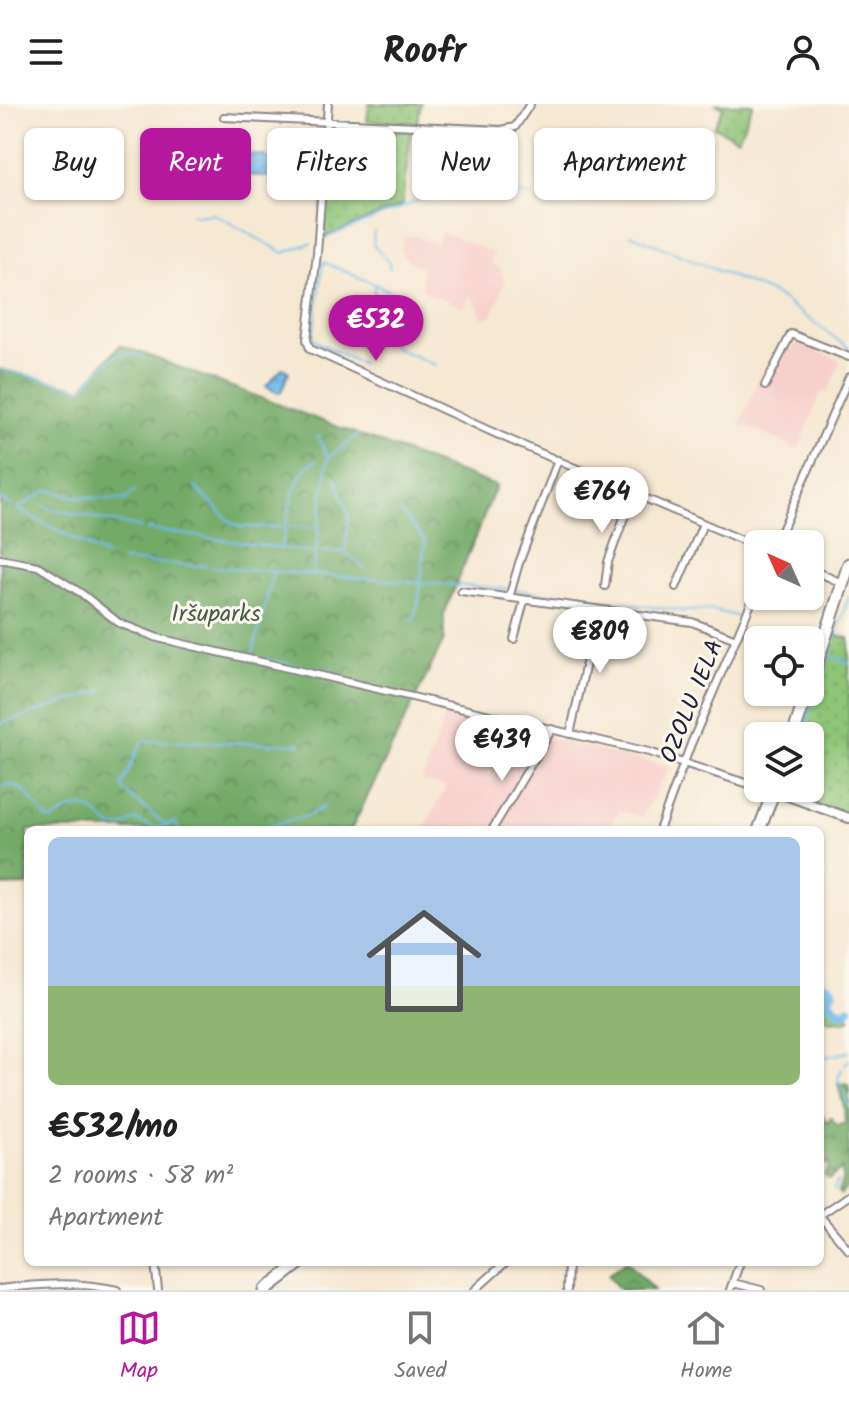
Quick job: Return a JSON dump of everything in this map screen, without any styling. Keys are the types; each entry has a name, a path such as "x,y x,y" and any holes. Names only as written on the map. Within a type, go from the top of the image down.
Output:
{"highway":[{"path":"824,640 849,564"},
{"path":"760,826 765,802"},
{"path":"265,1290 296,1266"}],"street":[{"path":"328,104 307,340 310,349 744,541"},
{"path":"224,117 501,130 515,127 530,104"},
{"path":"765,386 791,334 849,357"},
{"path":"782,530 849,377"},
{"path":"509,598 558,460"},
{"path":"605,586 608,562 633,493"},
{"path":"676,587 703,524"},
{"path":"0,559 38,566 81,593 119,623 140,633 552,729 685,762 744,780"},
{"path":"824,575 842,583"},
{"path":"461,591 692,622 736,639"},
{"path":"514,639 524,601"},
{"path":"570,734 598,610"},
{"name":"OZOLU IELA","path":"661,826 748,610"},
{"path":"494,826 552,729"},
{"path":"806,802 849,818"},
{"path":"824,1213 849,1195"},
{"path":"824,1221 849,1250"},
{"path":"155,1266 158,1290"},
{"path":"475,1290 502,1266"},
{"path":"567,1290 568,1266"},
{"path":"739,1266 732,1286 761,1290"},
{"path":"0,1289 44,1284 89,1284 117,1290"}],"shaded area":[{"path":"442,232 494,253 491,262 501,270 505,283 492,316 483,318 471,294 464,308 422,290 421,267 407,260 401,250 404,238 415,236 436,244"},
{"path":"798,343 839,360 840,364 828,391 821,393 799,449 740,424 762,370 767,371 771,363 778,366 785,353"},
{"path":"446,713 670,767 642,817 619,811 610,826 425,826 446,787 422,781"}],"green space":[{"path":"369,104 421,104 417,123 367,121"},
{"path":"716,104 753,104 738,139 714,127 723,108"},
{"path":"396,130 411,131 402,205 325,237 321,235 323,200 396,200"},
{"name":"Iršuparks","path":"120,345 496,486 444,614 444,640 353,826 24,826 24,885 0,886 0,369 82,388"},
{"path":"827,633 849,638 849,818 810,802 824,802 824,722 798,722 803,706 824,706 824,642"},
{"path":"824,985 833,991 829,996 830,1002 842,1014 849,1009 849,1020 845,1022 827,1020 824,1017"},
{"path":"838,1083 849,1085 849,1184 841,1195 838,1192 843,1178 842,1169 829,1179 824,1175 829,1162 824,1165 824,1118 828,1123 831,1117 837,1126 845,1123"},
{"path":"620,1266 632,1266 654,1290 620,1290 608,1275"}],"water":[{"path":"251,154 267,158 267,177 251,175"},
{"path":"283,368 289,372 278,393 266,386"}],"waterway":[{"path":"322,239 450,188 531,196"},
{"path":"191,213 193,216 214,214 284,253 311,243"},
{"path":"374,231 373,245 390,263 389,268"},
{"path":"630,234 776,295 849,348"},
{"path":"362,364 317,342 313,336 323,262 388,290"},
{"path":"375,284 376,308 393,347 436,365"},
{"path":"0,369 82,388 116,356 143,356"},
{"path":"313,572 328,458 359,434"},
{"path":"318,436 327,456"},
{"path":"282,547 296,487 301,475 316,461"},
{"path":"335,477 349,516 345,552"},
{"path":"195,487 233,524 240,527 317,527"},
{"path":"105,555 17,509 48,490 77,497 125,500 136,490"},
{"path":"0,499 12,506"},
{"path":"44,507 141,528"},
{"path":"401,512 425,541 418,604 413,621"},
{"path":"146,529 315,553"},
{"path":"324,552 345,552 365,569"},
{"path":"123,561 206,566"},
{"path":"212,567 507,589"},
{"path":"273,573 252,656 325,672 333,668"},
{"path":"515,590 685,611 711,610 740,617"},
{"path":"807,722 849,597"},
{"path":"831,656 849,663"},
{"path":"0,724 104,690"},
{"path":"166,825 124,791 122,786 144,741 301,744"},
{"path":"0,787 11,784 25,791 47,819 53,820 70,809 84,807 96,813 109,826"},
{"path":"271,826 309,815 324,807"},
{"path":"124,826 135,820 150,826"},
{"path":"165,826 175,822 177,826"},
{"path":"824,985 833,991 829,1002 842,1014 849,1009"},
{"path":"824,1057 849,1052"},
{"path":"845,1064 849,1060"},
{"path":"842,1069 838,1078 849,1107"},
{"path":"834,1190 837,1181"}]}
